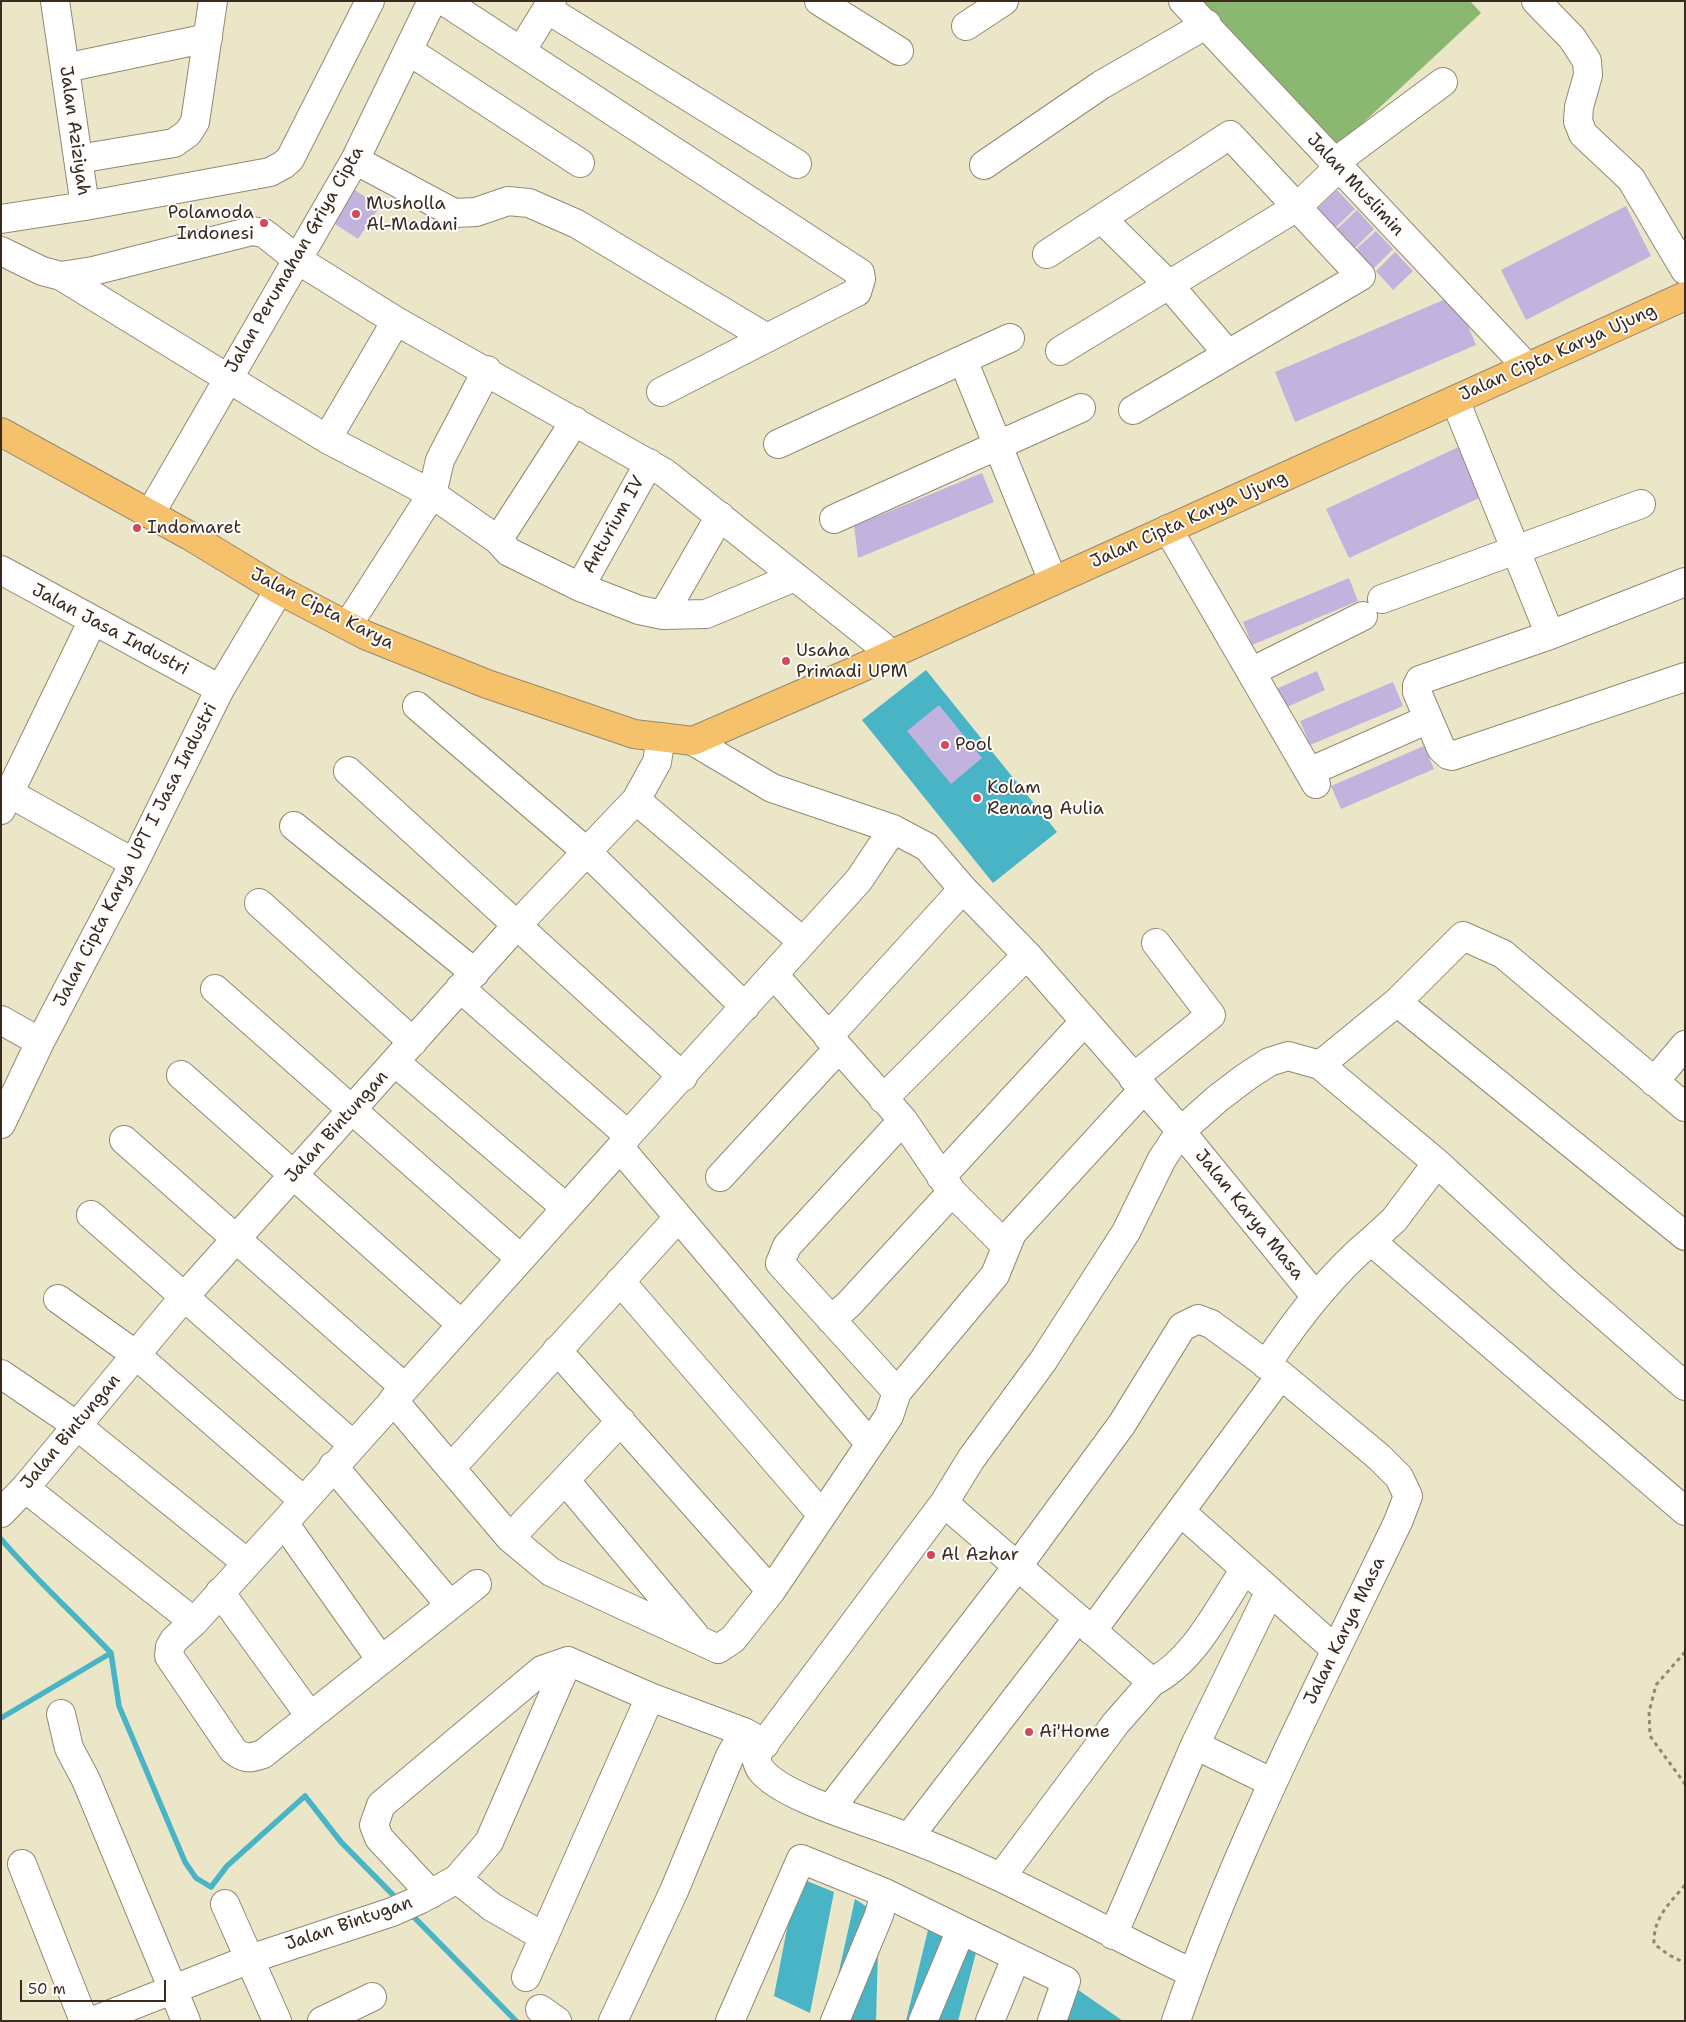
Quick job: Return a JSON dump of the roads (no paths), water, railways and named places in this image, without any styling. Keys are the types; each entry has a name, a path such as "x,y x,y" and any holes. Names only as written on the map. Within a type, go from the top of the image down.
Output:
{"main road":[{"name":"Jalan Cipta Karya Ujung","path":"693,741 1685,296"},
{"name":"Jalan Cipta Karya","path":"1,432 150,514 279,590 365,635 494,687 634,734 693,741"}],"street":[{"name":"Jalan Aziziyah","path":"1,219 85,206 55,1"},
{"path":"78,159 174,143 188,133 195,122 214,1"},
{"path":"85,206 270,172 284,165 290,159 370,1"},
{"name":"Jalan Perumahan Griya Cipta","path":"150,514 227,378 355,160 432,1"},
{"path":"444,1 860,273 861,279 857,292 661,392"},
{"path":"819,1 899,51"},
{"path":"966,26 1004,1"},
{"name":"Jalan Muslimin","path":"1183,1 1207,24 1336,165 1527,367"},
{"path":"1536,1 1572,38 1587,61 1588,75 1578,121 1583,134 1631,179 1685,270"},
{"path":"521,51 549,5 798,164"},
{"path":"984,165 1101,85 1207,24"},
{"path":"65,68 208,38"},
{"path":"409,51 580,163"},
{"path":"1060,351 1297,207 1336,165 1443,82"},
{"path":"1047,254 1230,135 1361,276 1133,410"},
{"path":"355,160 454,213 476,212 508,201 529,203 569,220 767,338"},
{"path":"1102,219 1169,285 1228,354"},
{"path":"61,276 93,271 252,231 264,233 298,260 396,321 487,370 666,473 882,646"},
{"path":"1,251 42,271 61,276 327,439 432,494 498,540 509,552 580,587 639,610 663,615 706,614 794,577"},
{"path":"327,439 396,321"},
{"path":"778,444 1010,338"},
{"path":"963,360 1053,581"},
{"path":"348,625 432,494 440,460 487,370"},
{"path":"1455,400 1550,634"},
{"path":"834,519 1081,408"},
{"path":"498,540 575,420"},
{"name":"Anturium IV","path":"580,587 649,463"},
{"path":"1251,672 1373,607 1516,550 1641,504"},
{"path":"663,615 720,516"},
{"path":"1168,529 1313,778 1415,725"},
{"name":"Jalan Jasa Industri","path":"1,570 220,689"},
{"path":"1685,582 1550,634 1420,680 1417,692 1441,748 1448,755 1458,754 1685,677"},
{"name":"Jalan Cipta Karya UPT I Jasa Industri","path":"1,1124 40,1042 134,863 220,689 279,590"},
{"path":"93,620 6,802 134,863"},
{"path":"417,706 587,852 745,1007"},
{"name":"Jalan Bintungan","path":"1,1513 25,1488 184,1297 517,926 636,800 657,762 660,737"},
{"name":"Jalan Karya Masa","path":"693,741 772,788 893,829 927,846 963,889 1027,955 1085,1021 1180,1132 1316,1297"},
{"path":"348,771 683,1077"},
{"path":"636,800 804,942"},
{"path":"294,826 468,981 624,1142 678,1218 870,1444"},
{"path":"477,1584 263,1754 252,1758 243,1758 233,1750 169,1656 170,1647 174,1640 194,1622 284,1524 333,1466 859,880 893,829"},
{"path":"720,1177 963,889"},
{"path":"259,903 413,1042"},
{"path":"1320,1064 1397,1002 1463,936 1503,954 1685,1107"},
{"path":"124,1140 236,1239 399,1393 451,1468 510,1538 551,1572 718,1649 733,1639 771,1591 889,1416 897,1392 995,1274 1012,1233 1138,1084 1211,1015 1156,943"},
{"path":"884,1099 1027,955"},
{"path":"774,976 903,1120 947,1185 1006,1246"},
{"path":"215,989 520,1258"},
{"path":"1397,1002 1685,1236"},
{"path":"1,1020 40,1042"},
{"path":"831,1320 849,1304 1085,1021"},
{"path":"1654,1082 1685,1045"},
{"path":"613,2021 674,1892 730,1756 754,1738 944,1503 971,1459 1043,1361 1126,1232 1162,1160 1180,1132 1217,1099 1269,1062 1288,1056 1320,1064 1437,1163 1567,1282 1685,1386"},
{"path":"395,1062 565,1207"},
{"path":"181,1075 461,1324"},
{"path":"897,1392 780,1263 787,1246 793,1238 903,1120"},
{"path":"909,1837 1181,1512 1273,1370 1316,1297 1355,1255 1394,1220 1437,1163"},
{"path":"91,1215 353,1445"},
{"path":"451,1468 678,1218"},
{"path":"1372,1241 1685,1511"},
{"path":"620,1281 822,1515"},
{"path":"58,1299 136,1355 303,1500"},
{"name":"Jalan Karya Masa","path":"1017,1567 1122,1424 1182,1327 1198,1319 1211,1324 1273,1370 1379,1457 1399,1477 1408,1496 1398,1522 1271,1782 1192,1973 1176,2021"},
{"path":"557,1350 771,1591"},
{"path":"1,1374 76,1425 247,1563"},
{"path":"510,1538 621,1421"},
{"path":"333,1466 450,1605"},
{"path":"565,1480 698,1640"},
{"path":"25,1488 194,1622"},
{"path":"944,1503 1152,1682"},
{"path":"1181,1512 1336,1650"},
{"path":"284,1524 381,1660"},
{"path":"830,1808 1017,1567"},
{"path":"1001,1877 1116,1723 1152,1682 1168,1674 1191,1651 1246,1569"},
{"path":"1113,1935 1195,1745 1270,1591"},
{"path":"220,1592 310,1716"},
{"path":"426,1896 379,1838 374,1825 381,1805 542,1670 568,1661 650,1698 754,1738"},
{"name":"Jalan Bintugan","path":"93,2021 250,1959 392,1912 426,1896 457,1878 489,1842 568,1661"},
{"path":"526,1977 650,1698"},
{"path":"61,1714 69,1748 86,1780 186,2021"},
{"path":"754,1738 755,1756 760,1770 778,1785 830,1808 909,1837 1001,1877 1073,1912 1113,1935 1192,1973"},
{"path":"1195,1745 1271,1782"},
{"path":"730,2021 801,1859 884,1893 1066,1981 1052,2021"},
{"path":"22,1864 84,2021"},
{"path":"457,1878 492,1907 544,1937"},
{"path":"835,2021 879,1915 884,1893"},
{"path":"225,1904 277,2021"},
{"path":"923,2021 962,1930"},
{"path":"990,2021 1016,1958"},
{"path":"322,2021 372,1996"}],"water":[{"name":"Kolam Renang Aulia","path":"926,670 1057,832 993,883 862,720"},
{"path":"797,1877 834,1892 810,2013 774,1996"},
{"path":"855,1899 879,1915 876,2021 828,2021"},
{"path":"929,1926 978,1945 958,2021 906,2021"},
{"path":"1074,1987 1123,2021 1064,2021"}],"waterway":[{"path":"1,1539 111,1653"},
{"path":"1,1718 111,1653 119,1706 185,1862 196,1878 211,1887 227,1866 305,1796 341,1842 399,1901"},
{"path":"409,1912 516,2021"}],"place":[{"name":"Musholla Al-Madani","path":"356,214"},
{"name":"Polamoda Indonesi","path":"264,223"},
{"name":"Indomaret","path":"137,528"},
{"name":"Usaha Primadi UPM","path":"786,661"},
{"name":"Pool","path":"945,745"},
{"name":"Kolam Renang Aulia","path":"977,798"},
{"name":"Al Azhar","path":"931,1555"},
{"name":"Ai'Home","path":"1029,1732"}]}
